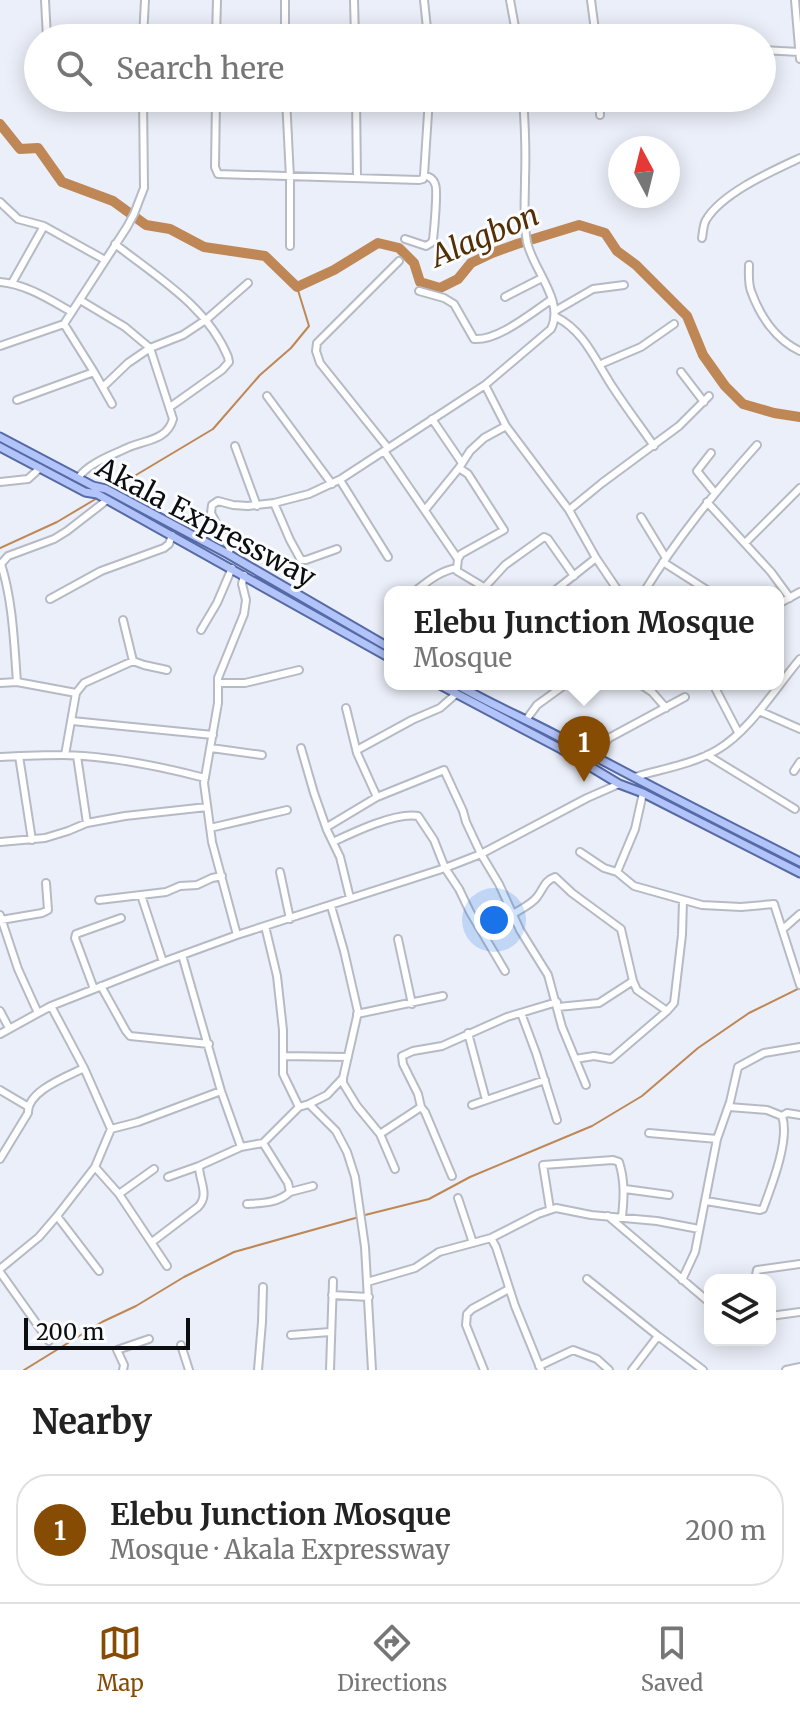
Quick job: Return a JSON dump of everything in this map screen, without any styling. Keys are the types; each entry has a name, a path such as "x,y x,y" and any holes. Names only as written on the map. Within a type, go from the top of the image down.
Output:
{"main road":[{"name":"Akala Expressway","path":"3,444 93,486 106,489 228,554 384,645"},
{"name":"Akala Expressway","path":"3,444 40,468 85,492 97,494 384,655"},
{"path":"273,592 279,584"},
{"path":"464,690 619,784 643,793 800,873"},
{"path":"465,690 800,862"},
{"path":"561,749 565,740"}],"street":[{"path":"45,0 46,24"},
{"path":"144,24 145,0"},
{"path":"216,24 217,0"},
{"path":"285,0 285,24"},
{"path":"354,0 355,24"},
{"path":"424,0 427,24"},
{"path":"510,0 514,24"},
{"path":"591,0 594,24"},
{"path":"795,0 800,59"},
{"path":"776,51 799,52"},
{"path":"0,346 64,324 127,227 144,188 143,112"},
{"path":"216,112 215,167 218,174 419,180 424,175 428,112"},
{"path":"287,112 290,246"},
{"path":"356,112 357,178"},
{"path":"228,554 230,549 213,518 212,505 218,501 257,506 274,503 301,497 340,480 485,385 551,329 555,314 527,242 524,112"},
{"path":"702,238 704,222 729,197 756,179 800,158"},
{"path":"405,239 426,246 433,240 436,184 424,175"},
{"path":"0,202 18,219 44,226 105,260"},
{"path":"12,283 44,226"},
{"path":"115,244 207,319 225,348 229,362 222,370 170,407"},
{"path":"399,261 317,343 316,351 320,363 386,449 458,559"},
{"path":"749,265 751,290 765,318 779,338 800,351"},
{"path":"505,297 542,278"},
{"path":"0,282 12,283 72,312"},
{"path":"103,387 128,363 150,348 183,335 207,319 248,283"},
{"path":"555,314 593,289 624,285"},
{"path":"419,291 454,304 474,339 478,340 492,336 551,300"},
{"path":"78,478 86,469 104,459 154,440 172,423 170,407 150,348 125,327 80,300"},
{"path":"555,314 594,353 614,389 654,446"},
{"path":"64,324 112,404"},
{"path":"601,364 641,347 674,324"},
{"path":"17,400 94,372"},
{"path":"569,510 679,426 706,399 681,372"},
{"path":"485,385 506,426 569,510 613,586"},
{"path":"267,396 332,484"},
{"path":"432,419 504,530 461,554 458,559 457,571 481,586"},
{"path":"425,510 470,451 484,438 506,426"},
{"path":"648,586 714,492 757,445"},
{"path":"235,446 257,506"},
{"path":"711,453 697,471 714,492"},
{"path":"0,482 28,479 40,468"},
{"path":"340,480 388,557"},
{"path":"745,543 800,488"},
{"path":"793,496 800,504"},
{"path":"17,682 11,613 2,561 54,539 107,500"},
{"path":"707,502 781,586"},
{"path":"274,503 301,560 337,549"},
{"path":"641,517 664,560 701,586"},
{"path":"50,599 101,571 164,548 172,535"},
{"path":"486,586 505,565 544,537 574,576"},
{"path":"561,586 596,558"},
{"path":"201,630 232,568"},
{"path":"422,586 447,570 457,568"},
{"path":"237,935 210,828 205,778 218,703 218,683 244,614 244,575"},
{"path":"784,590 790,598"},
{"path":"784,601 800,592"},
{"path":"0,616 11,613"},
{"path":"123,620 133,661"},
{"path":"784,677 800,659"},
{"path":"65,755 76,693 84,683 133,661 167,670"},
{"path":"218,683 245,683 299,670"},
{"path":"0,683 17,682 76,693"},
{"path":"357,750 440,708 459,690"},
{"path":"526,720 537,705 558,690"},
{"path":"649,690 666,708"},
{"path":"716,690 738,732"},
{"path":"635,777 721,748 759,711 774,690"},
{"path":"594,758 609,738 685,697"},
{"path":"346,708 357,750 377,797"},
{"path":"759,711 800,729"},
{"path":"72,721 213,735"},
{"path":"211,748 262,755"},
{"path":"301,748 314,793 340,857 350,898"},
{"path":"707,755 795,809"},
{"path":"19,756 32,840"},
{"path":"77,756 87,823"},
{"path":"0,757 77,756 164,767 205,778"},
{"path":"794,771 800,762"},
{"path":"327,827 377,797 444,770 481,854 526,941 548,975 562,1027 586,1085"},
{"path":"0,1034 51,1006 163,962 481,854 619,784"},
{"path":"617,872 635,829 643,793"},
{"path":"0,842 32,840 87,823 125,816 207,807"},
{"path":"210,828 287,810"},
{"path":"333,842 373,824 415,814 421,818 445,868 505,971"},
{"path":"580,852 604,868 617,872 634,886 683,900 720,908 772,903 799,983"},
{"path":"280,872 290,919"},
{"path":"99,900 166,892 222,876"},
{"path":"513,914 537,898 544,883 555,877 622,931 637,990 667,1011"},
{"path":"38,1013 1,922 48,910 46,883"},
{"path":"141,895 163,962"},
{"path":"575,1059 594,1056 611,1059 667,1011 675,1000 683,900"},
{"path":"331,906 357,1014 343,1083 380,1134 395,1169"},
{"path":"783,929 800,914"},
{"path":"121,918 76,934 76,941 97,987 126,1031 130,1036 209,1044"},
{"path":"265,926 277,976 283,1030 283,1074 299,1107"},
{"path":"398,939 412,1004"},
{"path":"182,955 221,1091 241,1147"},
{"path":"452,1176 402,1056 442,1046 521,1013 557,1005 599,1003 633,981"},
{"path":"357,1014 443,996"},
{"path":"49,1341 0,1271 39,1237 57,1216 95,1167 111,1129 84,1068 51,1006"},
{"path":"0,1011 9,1028"},
{"path":"521,1013 557,1120"},
{"path":"468,1033 486,1100"},
{"path":"682,1280 695,1252 717,1139 729,1107 738,1067 764,1053 800,1047"},
{"path":"283,1056 348,1057"},
{"path":"0,1159 28,1113 30,1100 84,1068"},
{"path":"168,1177 241,1147 263,1143 299,1107 327,1095 343,1078"},
{"path":"472,1105 545,1080"},
{"path":"0,1090 27,1106"},
{"path":"111,1129 221,1091"},
{"path":"309,1104 336,1131 355,1177 369,1297 372,1370"},
{"path":"380,1134 421,1107"},
{"path":"729,1107 767,1110 782,1116"},
{"path":"782,1116 787,1113 800,1115"},
{"path":"706,1201 763,1209 776,1174 784,1136 782,1116"},
{"path":"649,1133 717,1139"},
{"path":"263,1143 288,1183 290,1192"},
{"path":"550,1209 543,1165 613,1160 621,1166 625,1189 622,1217"},
{"path":"152,1242 204,1201 199,1166"},
{"path":"95,1167 119,1194 167,1266"},
{"path":"119,1194 154,1169"},
{"path":"247,1204 263,1204 313,1186"},
{"path":"625,1189 669,1195"},
{"path":"458,1198 473,1243"},
{"path":"367,1282 415,1268 439,1252 491,1238 550,1209 569,1209 591,1215 699,1229"},
{"path":"57,1216 99,1271"},
{"path":"608,1216 704,1298"},
{"path":"491,1238 540,1368 573,1350 597,1359 609,1370"},
{"path":"756,1274 757,1270 800,1264"},
{"path":"587,1279 703,1370"},
{"path":"330,1370 333,1281"},
{"path":"258,1370 263,1287"},
{"path":"484,1370 466,1325 466,1317 472,1309 509,1289"},
{"path":"332,1295 369,1297"},
{"path":"776,1315 800,1312"},
{"path":"291,1335 330,1332"},
{"path":"632,1370 658,1336"},
{"path":"123,1370 117,1350 149,1339"},
{"path":"181,1345 189,1370"},
{"path":"786,1370 800,1367"}],"waterway":[{"name":"Alagbon","path":"0,124 20,149 38,148 62,182 113,201 146,225 170,229 204,247 265,256 297,287 334,270 378,243 399,248 414,263 420,282 440,288 458,279 471,263 517,244 579,225 605,233 617,251 636,265 687,316 703,355 725,386 743,404 800,417"},
{"path":"111,490 213,429 260,375 291,348 309,326 297,287"},
{"path":"0,548 57,522 99,497"},
{"path":"365,1215 429,1199 470,1177 592,1126 642,1096 698,1048 749,1013 800,988"},
{"path":"24,1370 102,1322 234,1252 359,1217"}],"place":[{"name":"Elebu Junction Mosque","path":"584,782"}]}
